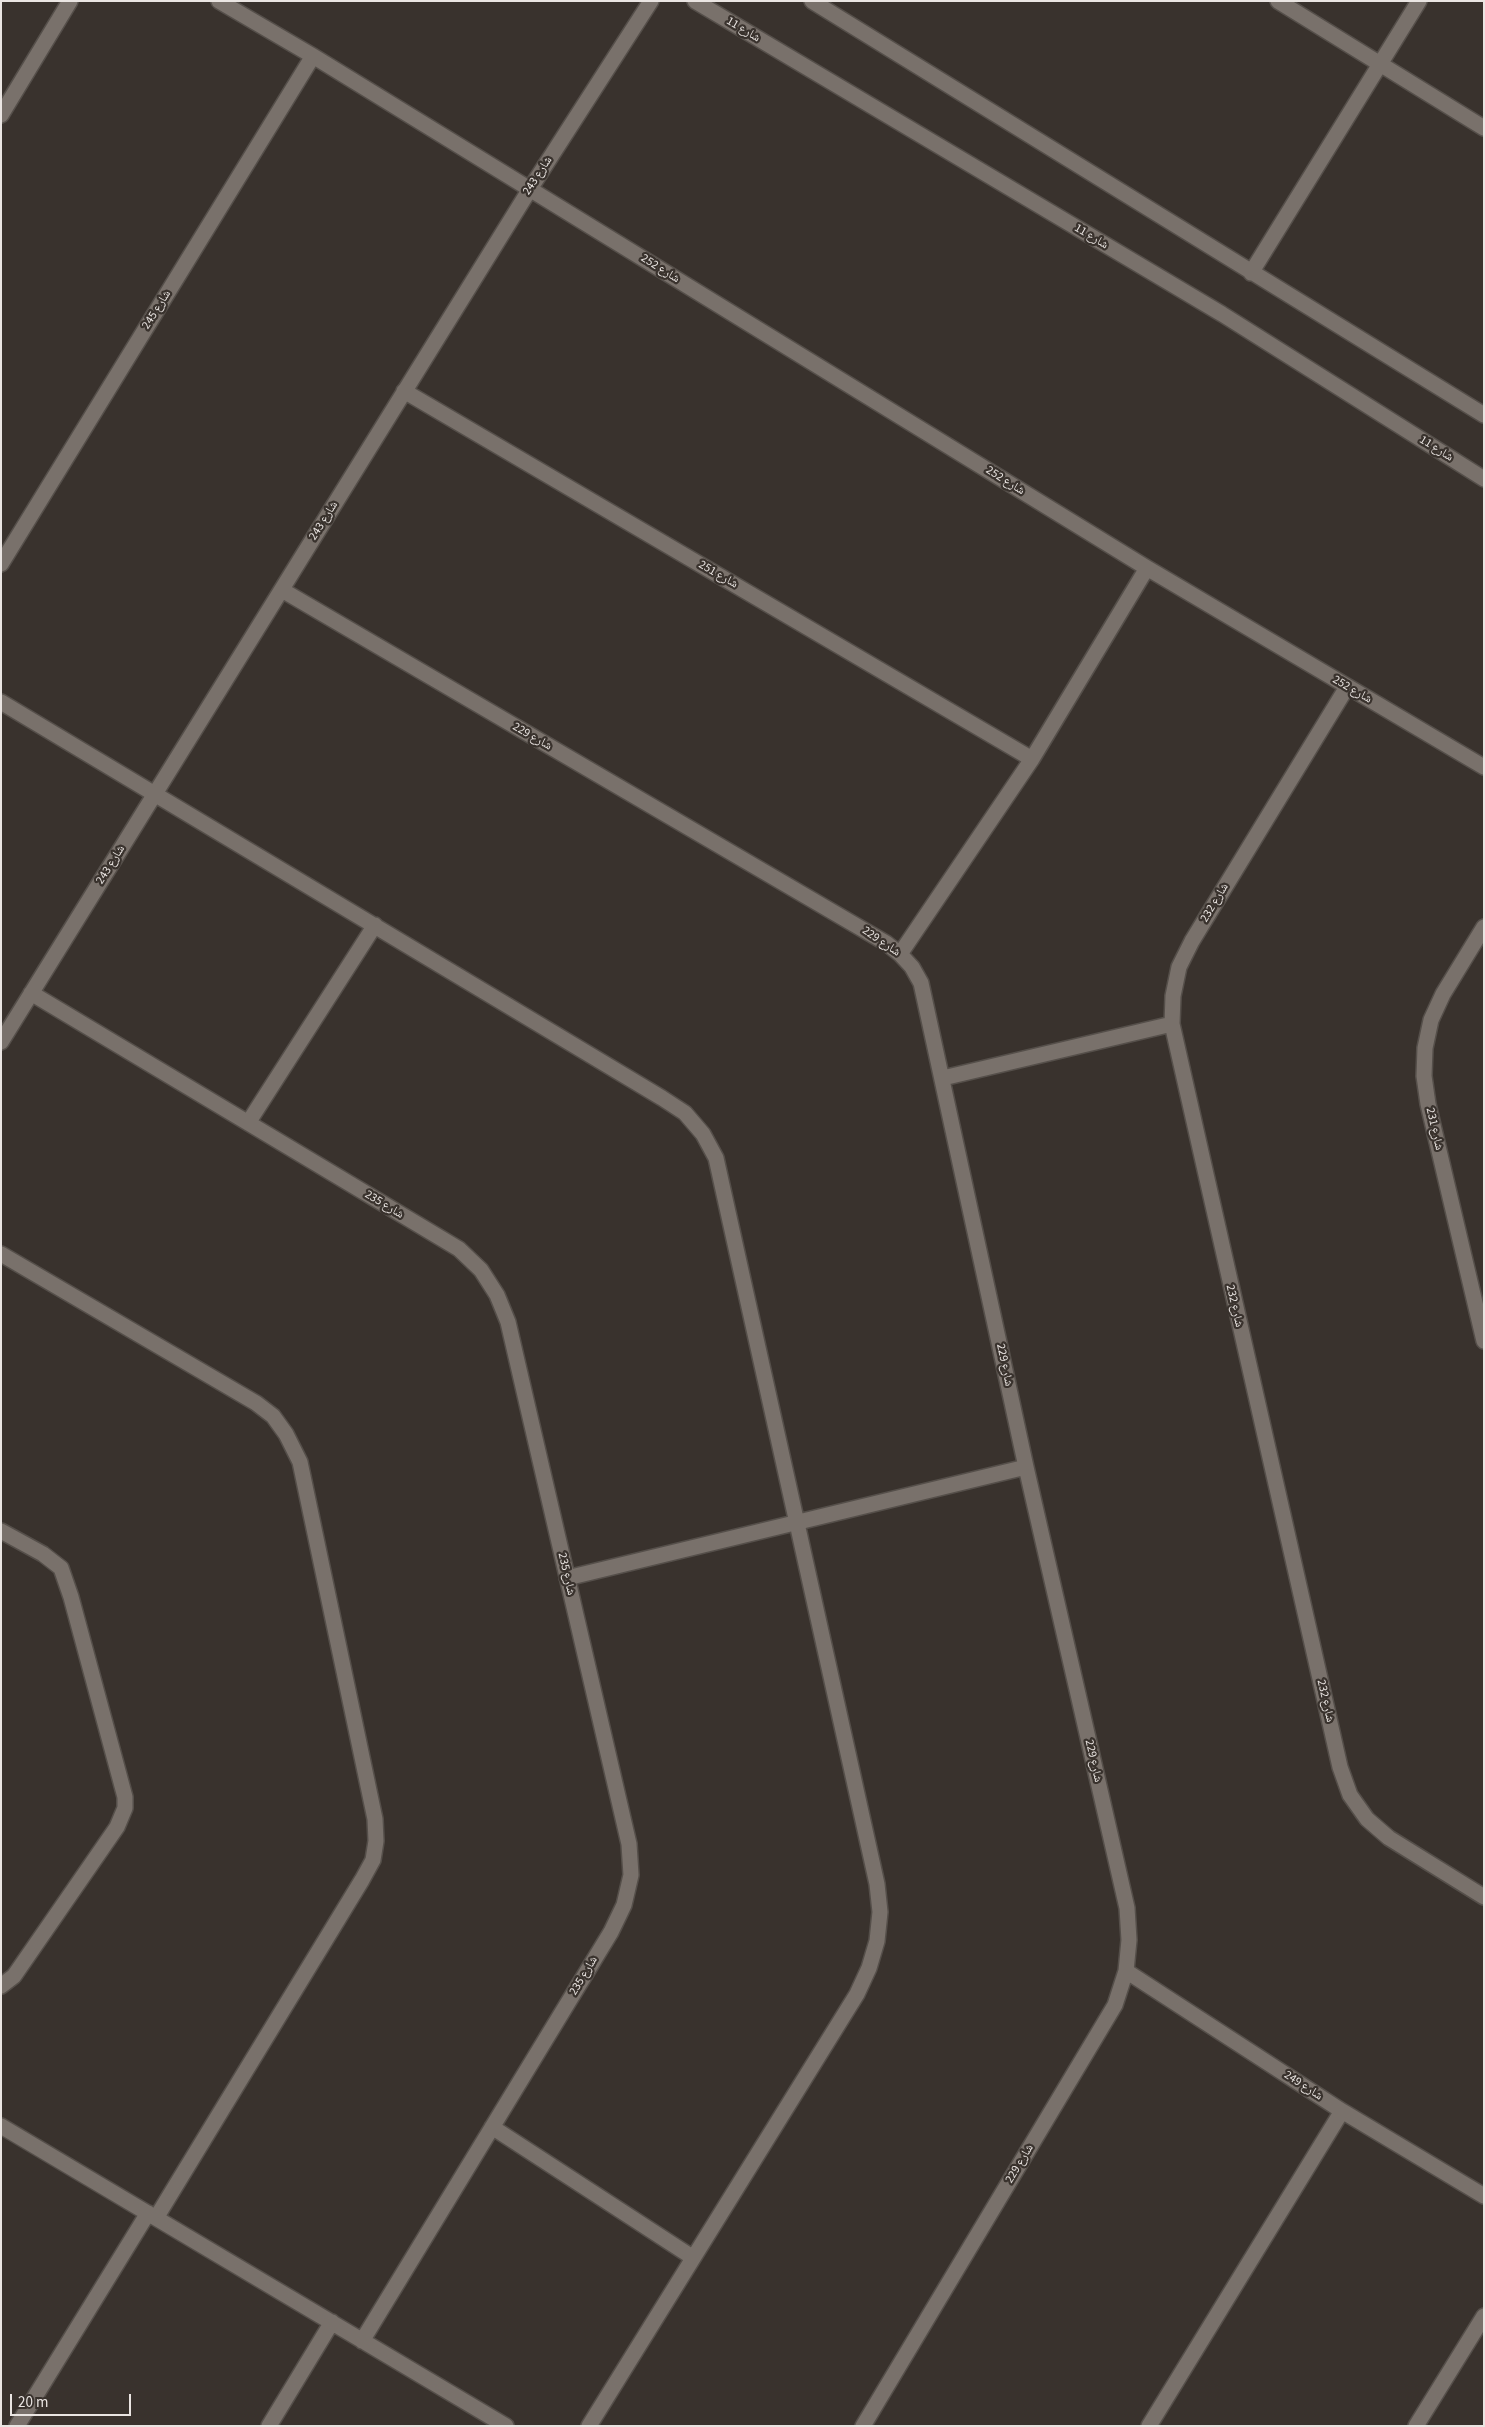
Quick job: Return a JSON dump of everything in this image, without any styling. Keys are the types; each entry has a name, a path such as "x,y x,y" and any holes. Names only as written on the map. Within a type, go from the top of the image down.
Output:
{"street":[{"path":"1,115 70,1"},
{"name":"شارع 252","path":"219,1 313,56 1147,568 1484,767"},
{"name":"شارع 243","path":"1,1042 530,189 651,1"},
{"name":"شارع 11","path":"695,1 1222,314 1484,479"},
{"path":"812,1 1484,415"},
{"path":"1278,1 1484,128"},
{"path":"1251,273 1419,1"},
{"name":"شارع 245","path":"1,564 313,56"},
{"name":"شارع 251","path":"404,391 1032,759"},
{"path":"900,954 1032,759 1147,568"},
{"name":"شارع 229","path":"282,590 900,954 912,967 921,983 1026,1466 1127,1908 1129,1940 1126,1971 1115,2005 863,2426"},
{"name":"شارع 232","path":"1347,687 1192,941 1179,967 1173,996 1172,1024 1340,1767 1350,1795 1367,1819 1390,1838 1484,1897"},
{"path":"1,702 662,1098 685,1113 703,1134 716,1158 877,1884 880,1912 878,1941 869,1968 857,1994 588,2426"},
{"path":"248,1124 375,926"},
{"name":"شارع 231","path":"1484,927 1443,994 1431,1020 1425,1048 1424,1076 1430,1113 1484,1342"},
{"name":"شارع 235","path":"31,993 459,1250 481,1270 498,1295 508,1322 628,1844 630,1874 624,1905 611,1932 362,2341"},
{"path":"943,1078 1172,1024"},
{"path":"1,1254 256,1403 273,1416 286,1434 300,1462 375,1819 376,1841 373,1860 362,1880 152,2216 17,2426"},
{"path":"567,1578 1026,1466"},
{"path":"1,1531 43,1554 61,1568 71,1597 125,1798 122,1817 117,1827 14,1976 1,1986"},
{"name":"شارع 249","path":"1126,1971 1342,2111 1484,2196"},
{"path":"1149,2426 1342,2111"},
{"path":"1,2126 506,2426"},
{"path":"492,2127 692,2257"},
{"path":"1416,2426 1484,2316"},
{"path":"269,2426 332,2322"}]}
